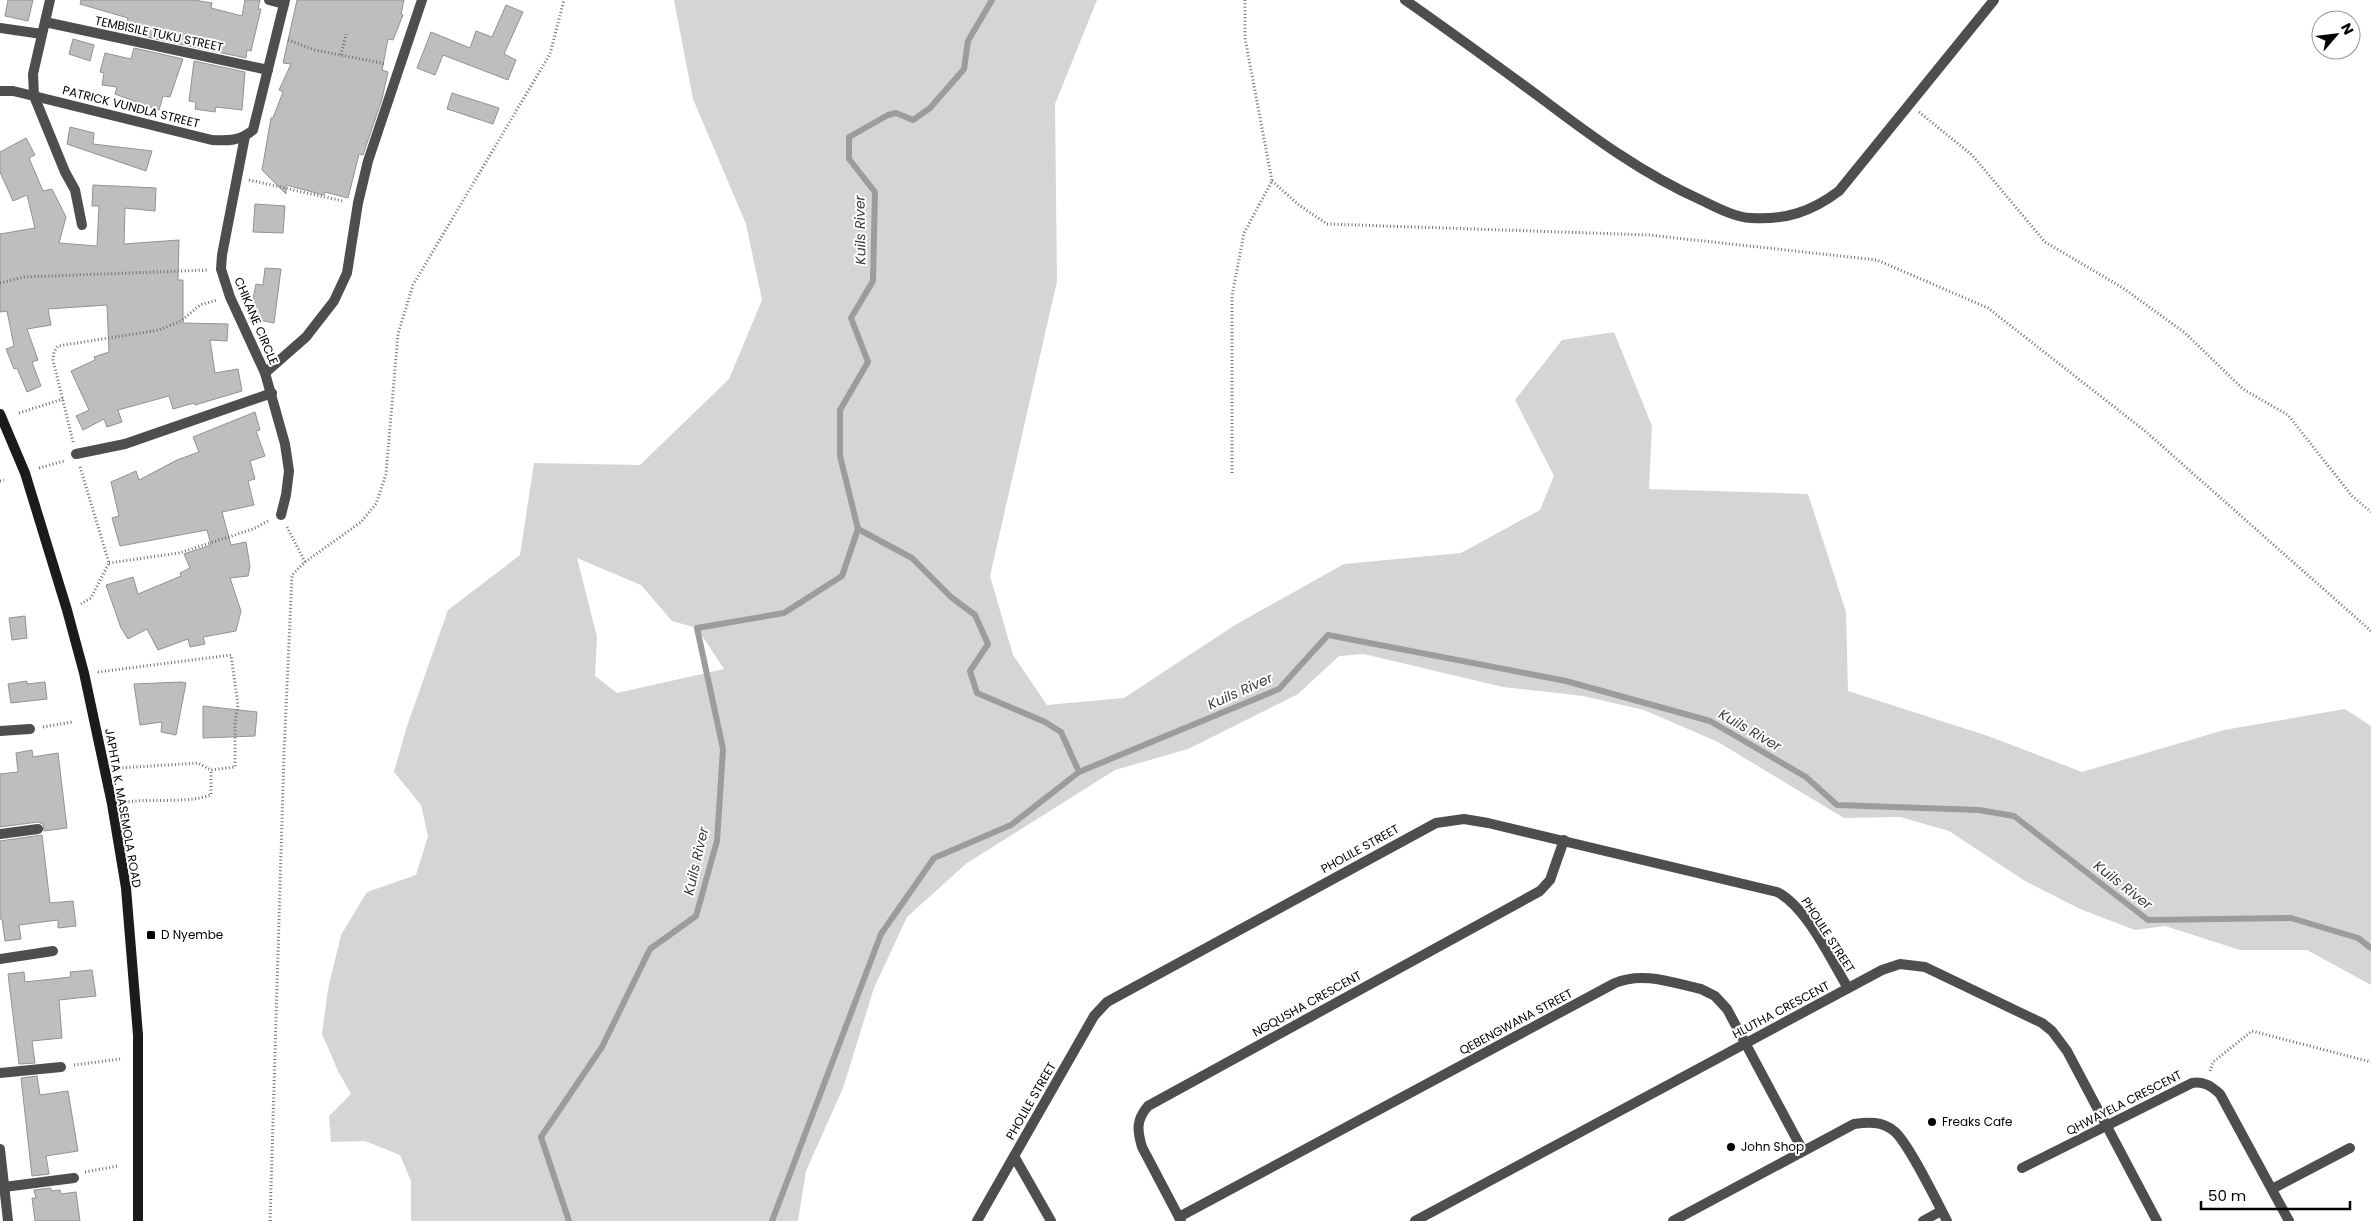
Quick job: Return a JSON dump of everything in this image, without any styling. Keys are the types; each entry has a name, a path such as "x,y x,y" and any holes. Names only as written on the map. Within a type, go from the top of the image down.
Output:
{"main road":[{"name":"JAPHTA K. MASEMOLA ROAD","path":"0,414 25,473 67,610 84,673 112,804 126,888 138,1035 138,1221"}],"street":[{"path":"50,0 33,74 34,96 65,172 75,190 82,225"},
{"path":"269,0 284,2"},
{"path":"265,373 306,336 334,301 347,274 358,203 368,160 422,0"},
{"path":"1405,0 1615,151 1686,194 1720,209 1749,218 1793,216 1820,204 1839,191 1994,0"},
{"name":"CHIKANE CIRCLE","path":"280,514 286,495 289,471 285,444 265,373 230,297 221,269 236,178 268,70 284,2"},
{"name":"TEMBISILE TUKU STREET","path":"45,22 268,70"},
{"path":"0,28 42,34"},
{"name":"PATRICK VUNDLA STREET","path":"0,91 34,96 212,140 229,142 249,133"},
{"path":"76,454 125,444 272,394"},
{"path":"0,731 30,729"},
{"name":"PHOLILE STREET","path":"977,1221 1094,1016 1114,996 1436,823 1464,819 1564,840 1768,889 1786,897 1800,910 1848,988"},
{"path":"0,834 38,829"},
{"name":"NGQUSHA CRESCENT","path":"1180,1219 1142,1147 1138,1134 1138,1119 1148,1106 1540,891 1550,880 1564,840"},
{"path":"0,959 53,951"},
{"name":"HLUTHA CRESCENT","path":"1415,1221 1848,988 1892,966 1900,964 1916,964 1937,971 2042,1023 2052,1031 2066,1051 2107,1125 2157,1221"},
{"name":"QEBENGWANA STREET","path":"1180,1219 1626,979 1644,977 1709,992 1727,1009 1803,1151"},
{"path":"0,1073 61,1067"},
{"name":"QHWAYELA CRESCENT","path":"2022,1168 2192,1083 2206,1083"},
{"path":"2206,1083 2220,1094 2289,1221"},
{"path":"1673,1221 1854,1124 1868,1122 1885,1126 1902,1138 1947,1221"},
{"path":"2272,1189 2350,1148"},
{"path":"0,1149 8,1221"},
{"path":"1014,1156 1051,1221"},
{"path":"4,1188 74,1178"},
{"path":"1923,1221 1942,1211"}],"path":[{"path":"270,1221 284,754 292,575 305,562 361,522 376,504 386,474 398,334 413,284 550,54 564,0"},
{"path":"1245,0 1245,38 1272,181 1299,205 1328,224 1649,235 1877,260 1988,308 2145,431 2371,631"},
{"path":"341,55 346,34"},
{"path":"276,38 375,63 399,65"},
{"path":"1909,104 1972,155 2045,242 2123,288 2185,333 2243,388 2288,415 2352,496 2371,512"},
{"path":"236,178 358,203"},
{"path":"1232,473 1232,296 1244,233 1272,181"},
{"path":"0,283 24,277 221,269"},
{"path":"81,604 90,598 109,564 76,454 53,360 54,352 58,346 74,342 159,330 181,321 200,305 230,297"},
{"path":"19,413 63,400"},
{"path":"38,468 71,460 76,454"},
{"path":"280,514 305,562"},
{"path":"109,564 179,553 253,529"},
{"path":"97,672 231,656 238,705 235,723 235,767 211,770 198,762 119,768"},
{"path":"30,729 72,722"},
{"path":"125,802 148,799 195,800 211,795 211,770"},
{"path":"2206,1083 2213,1062 2252,1031 2371,1062"},
{"path":"61,1067 120,1059"},
{"path":"74,1178 87,1172 118,1166"}],"shaded area":[{"path":"674,0 1097,0 1055,104 1057,281 990,576 1013,655 1047,705 1124,698 1235,625 1344,564 1461,553 1540,510 1554,476 1515,400 1562,340 1614,332 1652,426 1649,489 1808,494 1846,612 1848,691 1988,736 2082,772 2224,730 2345,709 2371,726 2371,985 2307,950 2240,950 2165,926 2135,930 2080,909 2025,881 1949,831 1900,817 1844,818 1718,742 1644,710 1583,696 1503,687 1364,654 1339,656 1298,694 1188,749 1115,770 967,863 907,917 874,988 843,1088 806,1171 798,1221 411,1221 411,1181 400,1155 365,1141 331,1142 329,1116 351,1094 338,1071 322,1034 328,989 341,935 367,892 416,875 428,836 421,805 394,772 407,726 448,610 520,555 534,463 640,465 729,379 762,300 746,224 693,99","holes":["577,558 641,585 672,621 697,628 724,669 617,693 595,676 597,637"]}],"building":[{"path":"8,0 33,0 28,21 5,16"},
{"path":"81,0 194,0 212,3 211,8 242,16 245,0 260,0 258,9 261,9 251,51 247,50 246,58 137,35 139,28 126,25 128,18 80,4"},
{"path":"297,0 404,0 401,14 403,15 393,40 388,39 382,70 388,72 382,99 363,155 359,154 348,198 325,192 324,195 286,185 286,194 262,170 271,118 273,118 283,92 279,90 291,64 283,63"},
{"path":"506,5 523,12 504,54 516,60 508,80 443,55 435,75 417,68 431,32 470,48 476,31 492,37"},
{"path":"73,39 94,45 90,61 69,54"},
{"path":"134,48 183,59 170,97 163,96 159,110 115,94 117,87 102,85 104,73 100,72 105,53 131,59"},
{"path":"194,61 245,72 242,110 216,107 215,112 195,109 196,102 189,101"},
{"path":"452,93 499,108 493,124 447,109"},
{"path":"70,127 94,133 93,144 152,151 146,171 67,144"},
{"path":"26,138 35,155 29,158 43,191 52,189 66,217 59,243 97,246 99,206 92,206 93,185 156,188 155,211 125,208 124,244 179,240 178,280 183,280 183,323 228,324 227,341 210,340 215,373 238,369 242,391 195,405 194,403 173,409 169,396 118,410 122,422 107,427 104,419 83,430 76,416 89,410 71,371 95,360 94,357 109,352 107,305 48,309 51,325 27,329 38,360 32,362 41,386 27,392 17,368 14,369 6,349 14,346 7,311 0,312 0,234 35,228 27,195 13,201 0,172 0,152"},
{"path":"255,204 285,206 283,233 253,232"},
{"path":"265,268 281,269 274,323 249,318 256,284 263,285"},
{"path":"255,412 260,430 256,431 265,456 250,461 255,479 248,481 254,505 222,512 231,545 246,542 250,566 248,576 230,578 241,611 236,631 203,637 205,644 190,647 188,639 158,650 147,629 128,639 121,628 106,585 133,577 138,594 181,576 180,573 190,568 184,554 211,545 207,530 120,546 112,518 119,516 111,482 136,471 139,480 177,460 199,452 193,437"},
{"path":"25,616 27,638 12,640 9,618"},
{"path":"27,681 27,684 45,682 47,699 11,703 8,684"},
{"path":"186,683 176,735 161,732 162,722 140,725 134,684"},
{"path":"203,706 257,712 255,736 203,738"},
{"path":"32,750 33,757 58,753 67,828 44,831 43,824 38,822 0,827 0,774 18,772 16,753"},
{"path":"42,835 50,903 73,901 76,926 58,928 58,920 19,925 21,939 5,941 2,919 0,919 0,841"},
{"path":"92,970 96,996 59,1000 62,1038 32,1041 35,1063 19,1064 8,974 24,972 25,982 71,977 70,972"},
{"path":"37,1076 40,1095 68,1091 78,1151 46,1156 49,1174 32,1176 21,1078"},
{"path":"51,1188 51,1191 60,1190 61,1194 76,1192 80,1221 35,1221 32,1198 36,1198 34,1190"}],"waterway":[{"name":"Kuils River","path":"569,1221 541,1137 602,1047 650,949 696,916 717,841 723,749 697,628 784,613 842,576 858,529 840,456 840,410 868,362 851,318 873,281 875,192 849,159 849,137 888,115 896,113 913,120 930,108 964,69 968,41 992,0"},
{"name":"Kuils River","path":"858,529 912,558 951,597 975,615 988,644 970,671 977,693 1045,722 1061,732 1079,772"},
{"name":"Kuils River","path":"772,1221 881,934 934,858 1011,825 1079,772 1279,689 1328,635 1566,681 1710,721 1806,777 1837,805 1979,810 2014,816 2148,920 2291,918 2358,938 2371,948"}],"place":[{"name":"D Nyembe","path":"151,935"},
{"name":"Freaks Cafe","path":"1932,1122"},
{"name":"John Shop","path":"1731,1147"}]}
